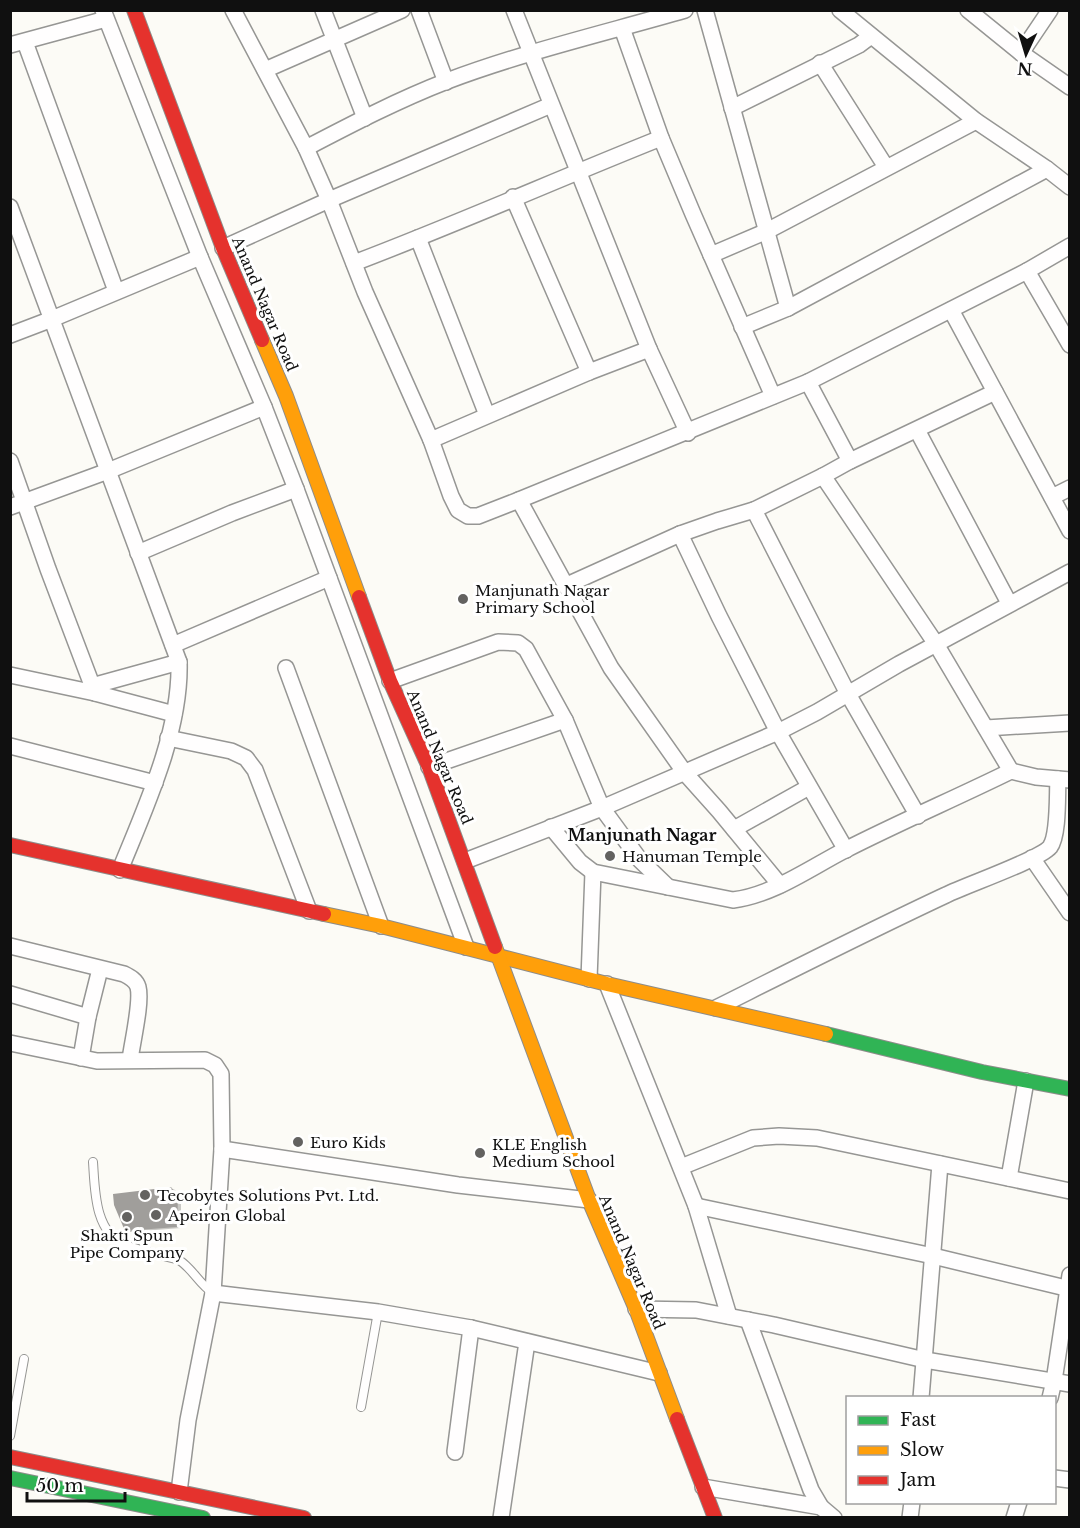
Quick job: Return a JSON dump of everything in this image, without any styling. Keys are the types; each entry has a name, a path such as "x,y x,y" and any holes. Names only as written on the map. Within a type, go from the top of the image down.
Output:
{"street":[{"name":"Anand Nagar Road","path":"134,10 223,248 286,396 390,681 429,767 465,861 589,1200 636,1309 715,1518"},
{"path":"233,10 306,148 431,440 451,496 458,510 468,516 478,516 519,500 688,433 808,382 1027,271 1070,246"},
{"path":"323,10 365,118"},
{"path":"265,70 402,10"},
{"path":"419,10 446,81"},
{"path":"514,10 649,350 688,433"},
{"path":"306,148 446,81 532,53 685,10"},
{"path":"705,10 789,308"},
{"path":"840,10 976,121 1070,187"},
{"path":"968,10 1070,87"},
{"path":"1022,53 1050,10"},
{"path":"116,291 18,44 105,15 200,257 296,489 466,947"},
{"path":"622,28 661,138 773,396"},
{"path":"732,108 859,45 871,36"},
{"path":"820,63 886,167"},
{"path":"223,248 551,105"},
{"path":"711,255 767,231 976,121"},
{"path":"354,263 661,138"},
{"path":"742,327 789,308 1047,169"},
{"path":"513,197 589,372"},
{"path":"10,207 179,662 180,687 156,783 120,870"},
{"path":"418,238 487,415"},
{"path":"10,334 52,319 200,257"},
{"path":"1027,271 1070,345"},
{"path":"951,310 1070,531"},
{"path":"431,440 589,372 649,350"},
{"path":"808,382 850,461"},
{"path":"567,585 680,534 754,510 995,392"},
{"path":"17,504 108,471 264,407"},
{"path":"917,430 1009,603"},
{"path":"10,460 17,504 93,690"},
{"path":"823,476 936,644 1011,771"},
{"path":"1052,497 1070,488"},
{"path":"138,553 296,489"},
{"path":"519,500 611,668 685,773 780,885"},
{"path":"754,510 848,694 918,816"},
{"path":"680,534 778,732 846,849"},
{"path":"465,861 602,808 778,732 1009,603 1070,572"},
{"path":"173,645 329,579"},
{"path":"390,681 498,642 518,643 526,649 565,720 602,808 640,860 668,886"},
{"path":"93,690 179,662"},
{"path":"286,668 381,926"},
{"path":"10,675 93,690 174,714"},
{"path":"429,767 565,720"},
{"path":"986,728 1070,723"},
{"path":"168,738 231,751 246,759 255,770 309,911"},
{"path":"10,746 156,783"},
{"path":"551,827 580,862 593,872 733,900 747,898 780,885 846,849 1011,771 1064,779 1053,842 1048,848 1032,858 947,894 716,1008"},
{"path":"734,829 809,787"},
{"path":"11,849 381,926 607,984 982,1072 1070,1089"},
{"path":"1032,858 1070,913"},
{"path":"589,979 593,872"},
{"path":"10,946 124,974 134,979 138,987 130,1060"},
{"path":"81,1058 100,969"},
{"path":"607,984 696,1206 729,1316"},
{"path":"10,994 88,1017"},
{"path":"10,1043 98,1061 205,1060 216,1065 221,1074 222,1149 213,1293 188,1420 179,1492"},
{"path":"1009,1178 1026,1081"},
{"path":"681,1167 753,1138 779,1136 817,1138 1070,1191"},
{"path":"222,1149 446,1183 589,1200"},
{"path":"921,1396 940,1164"},
{"path":"696,1206 1069,1284 1062,1383 1052,1396"},
{"path":"213,1293 378,1312 471,1328 659,1373"},
{"path":"636,1309 696,1310 925,1360 1062,1383"},
{"path":"748,1320 811,1490 821,1507 834,1518"},
{"path":"455,1452 471,1328"},
{"path":"501,1518 527,1342"},
{"path":"10,1457 304,1518"},
{"path":"10,1478 174,1515 203,1518"},
{"path":"703,1487 821,1507"}],"lane":[{"path":"93,1162 97,1202 106,1230 123,1244 178,1260 187,1265 198,1282 213,1293"},
{"path":"361,1407 378,1312"},
{"path":"10,1436 24,1359"}],"building":[{"path":"171,1187 178,1197 177,1227 125,1231 114,1205 113,1194"}],"traffic: fast":[{"path":"826,1034 982,1072 1070,1089"},
{"path":"10,1478 203,1518"}],"traffic: slow":[{"path":"262,340 286,396 359,597"},
{"path":"324,914 381,926 607,984 826,1034"},
{"path":"495,947 589,1200 636,1309 677,1419"}],"traffic: jam":[{"path":"134,10 223,248 262,340"},
{"path":"359,597 390,681 429,767 495,947"},
{"path":"10,845 324,914"},
{"path":"677,1419 715,1518"},
{"path":"10,1457 304,1518"}],"place":[{"name":"Manjunath Nagar Primary School","path":"463,599"},
{"name":"Hanuman Temple","path":"610,856"},
{"name":"Euro Kids","path":"298,1142"},
{"name":"KLE English Medium School","path":"480,1153"},
{"name":"Tecobytes Solutions Pvt. Ltd.","path":"145,1195"},
{"name":"Apeiron Global","path":"156,1215"},
{"name":"Shakti Spun Pipe Company","path":"127,1217"}],"district":[{"name":"Manjunath Nagar","path":"642,835"}]}
